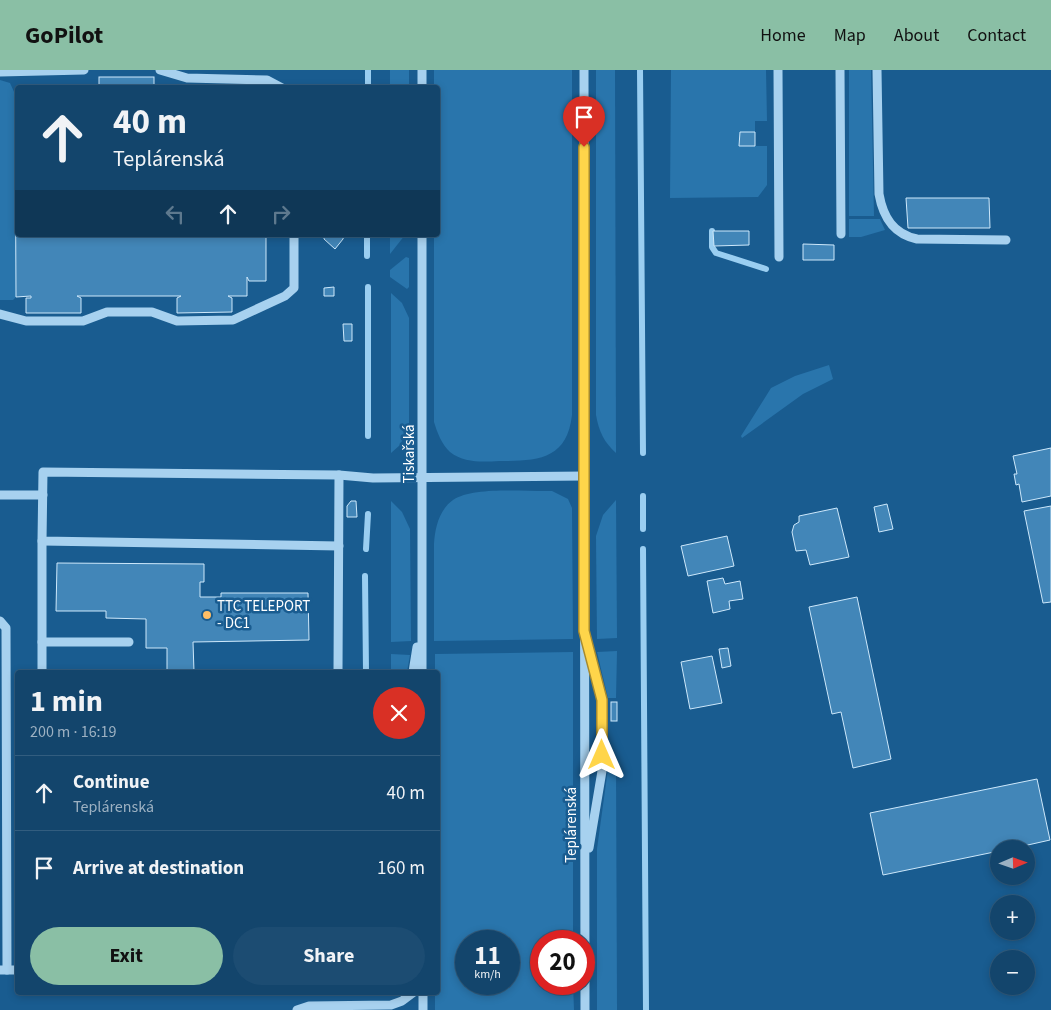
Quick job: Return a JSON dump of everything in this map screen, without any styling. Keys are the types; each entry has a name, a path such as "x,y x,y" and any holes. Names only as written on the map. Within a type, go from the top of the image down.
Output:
{"street":[{"path":"0,72 84,70"},
{"path":"160,70 187,78 267,80 276,85"},
{"path":"422,70 422,85"},
{"name":"Teplárenská","path":"584,70 585,1010"},
{"path":"778,70 779,257"},
{"path":"840,70 841,234"},
{"path":"878,70 879,194 881,205 893,227 903,236 917,239 1006,240"},
{"path":"0,314 26,321 83,321 107,312 152,312 178,321 232,320 290,293 295,282 294,237"},
{"name":"Tiskařská","path":"422,237 422,670"},
{"path":"42,670 43,472 339,475 423,478 585,476"},
{"path":"338,670 339,475"},
{"path":"0,495 43,495"},
{"path":"42,541 339,546"},
{"path":"413,670 422,617"},
{"path":"0,621 6,628 3,701 6,854 3,970"},
{"path":"584,631 602,700 602,771 585,873"},
{"path":"42,642 129,642"},
{"path":"6,854 15,854"},
{"path":"297,1010 309,1006 391,1004 402,1001 410,995"},
{"path":"423,995 423,1010"}],"shaded area":[{"path":"390,70 409,70 409,85 390,85"},
{"path":"434,70 572,70 572,415 569,430 564,441 548,455 526,460 486,462 461,458 455,456 445,446 434,422 434,237 440,237 440,85 434,85"},
{"path":"596,70 615,70 616,453 603,436 596,415"},
{"path":"671,70 766,70 767,121 755,121 755,132 740,132 740,146 767,146 767,185 758,197 670,198"},
{"path":"849,70 871,70 874,216 849,216"},
{"path":"0,80 10,83 15,94 16,297 13,300 0,300"},
{"path":"849,219 880,219 885,230 861,237 849,237"},
{"path":"390,237 403,237 390,254"},
{"path":"406,257 409,258 409,287 407,289 390,277 390,270"},
{"path":"391,293 402,303 409,318 409,426 400,445 391,453"},
{"path":"829,365 833,379 803,394 742,438 741,436 771,388 795,376"},
{"path":"487,491 552,491 568,499 572,508 573,639 434,641 434,544 435,532 444,509 453,500 474,493"},
{"path":"616,500 617,638 597,639 596,536 603,515"},
{"path":"391,501 402,512 410,529 411,641 391,642"},
{"path":"617,651 616,698 608,698 597,652"},
{"path":"573,652 573,930 530,930 530,995 573,995 574,1010 435,1010 435,995 440,995 440,670 435,670 435,654"},
{"path":"391,654 410,655 407,670 391,670"},
{"path":"608,769 616,769 617,1010 597,1010 597,849"}],"building":[{"path":"99,77 154,77 154,85 99,85"},
{"path":"740,132 755,132 755,146 739,146"},
{"path":"906,198 989,198 990,228 908,228"},
{"path":"713,231 749,231 749,245 714,246"},
{"path":"16,237 266,237 266,281 249,281 247,277 247,296 228,296 232,298 232,312 177,313 177,298 181,296 77,296 81,298 81,313 26,313 26,298 31,298 31,296 16,297"},
{"path":"324,237 344,237 335,249"},
{"path":"803,244 834,245 834,260 803,260"},
{"path":"334,287 334,296 324,296 324,288"},
{"path":"343,324 352,324 352,341 344,341"},
{"path":"1051,448 1051,496 1022,502 1019,484 1016,485 1014,474 1017,474 1013,456"},
{"path":"351,501 356,501 357,517 347,517 347,506"},
{"path":"887,504 893,529 879,532 874,507"},
{"path":"1051,506 1051,602 1043,603 1024,511"},
{"path":"837,508 849,557 810,565 806,550 796,551 792,532 794,525 799,522 799,516"},
{"path":"727,536 734,566 688,576 681,546"},
{"name":"TTC TELEPORT - DC1","path":"57,563 204,564 204,582 200,582 200,597 221,597 221,593 308,593 309,640 193,642 194,670 167,670 167,648 146,648 146,619 106,618 106,611 56,611"},
{"path":"723,578 725,584 740,581 743,599 729,601 730,609 713,613 707,581"},
{"path":"857,597 891,759 853,768 841,712 832,714 809,607"},
{"path":"728,648 731,666 722,668 719,649"},
{"path":"712,656 722,703 690,709 681,662"},
{"path":"611,702 617,702 617,721 611,721"},
{"path":"1037,779 1050,840 1035,843 1035,840 990,840 990,853 883,875 870,813"}],"waterway":[{"path":"368,70 368,85"},
{"path":"640,70 643,453"},
{"path":"712,231 712,247 716,253 766,269"},
{"path":"367,237 367,256"},
{"path":"368,287 368,436"},
{"path":"643,496 643,529"},
{"path":"366,549 368,514"},
{"path":"643,549 646,1010"},
{"path":"365,576 366,670"}],"place":[{"name":"TTC TELEPORT - DC1","path":"207,615"}],"route":[{"path":"584,147 584,631 602,700 602,755"}]}
